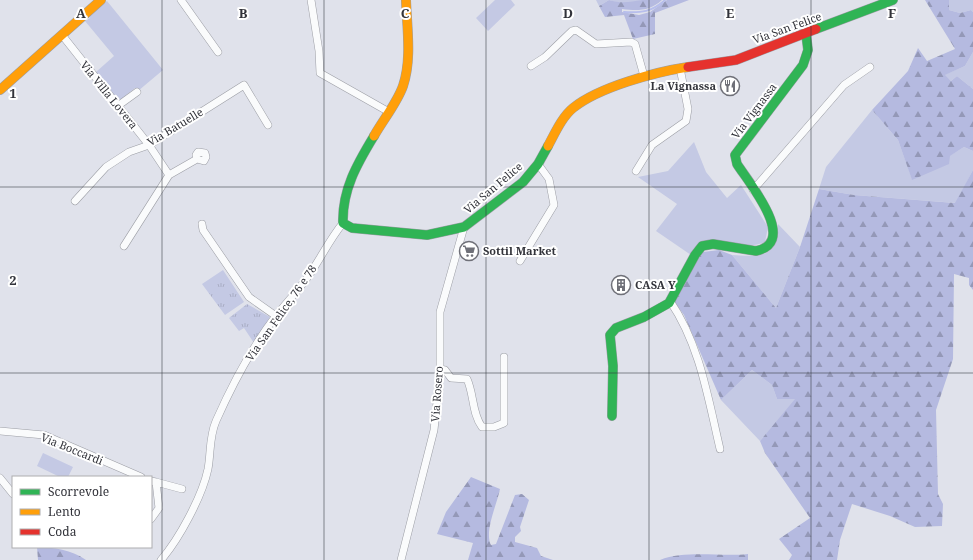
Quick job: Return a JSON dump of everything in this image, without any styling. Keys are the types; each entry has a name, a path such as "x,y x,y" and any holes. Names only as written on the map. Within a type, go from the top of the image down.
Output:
{"street":[{"path":"0,90 101,0"},
{"path":"181,0 218,52"},
{"path":"311,0 319,51 320,73 389,112"},
{"path":"343,222 343,202 352,176 389,112 402,86 408,61 406,0"},
{"name":"Via San Felice","path":"343,222 352,228 426,235 464,227 523,182 538,164 556,129 573,108 600,92 644,76 680,68 736,60 893,0"},
{"path":"531,66 545,57 572,31 576,30 596,44 631,42 635,44 644,76"},
{"name":"Via Vignassa","path":"670,301 695,255 702,246 713,244 756,251 769,247 774,238 774,228 771,218 736,164 735,155 803,64 809,53 809,42 806,34"},
{"name":"Via Villa Lovera","path":"62,35 119,105 149,145 168,175"},
{"path":"753,190 844,85 870,67"},
{"path":"636,171 652,145 686,121 688,109 680,68"},
{"name":"Via Batuelle","path":"74,201 106,167 129,152 149,145 244,85 268,125"},
{"path":"119,105 137,92"},
{"path":"124,246 168,175 197,159"},
{"path":"520,261 554,205 549,179 538,164"},
{"name":"Via San Felice, 76 e 78","path":"161,560 177,538 198,494 207,471 211,438 215,423 249,357 276,316 307,278 332,236 343,222"},
{"path":"202,224 203,230 248,298 276,316"},
{"name":"Via Rosero","path":"401,560 434,430 440,369 440,312 464,227"},
{"path":"612,416 613,366 610,335 616,328 644,316 670,301 682,318 699,358 720,448"},
{"path":"440,369 445,370 452,378 467,379 478,421 482,427 494,427 504,423 504,356"},
{"name":"Via Boccardi","path":"0,431 44,435 139,476"},
{"path":"0,478 12,493"},
{"path":"152,518 159,508 153,481 182,489"},
{"path":"190,492 198,494"}],"green space":[{"path":"495,0 511,0 515,5 488,31 476,18"},
{"path":"596,0 609,0 599,6"},
{"path":"609,0 642,0 634,3 626,3"},
{"path":"609,0 630,2 642,0 662,0 653,6 644,9 622,9 622,12 639,15 650,12 667,0 689,0 655,13 655,34 633,39 624,15 605,17 599,6"},
{"path":"925,0 949,0 949,10 960,13 971,10 973,12 973,52 965,66 945,75 951,81 957,76 973,89 973,151 964,147 950,156 949,164 912,180 898,140 872,110 908,71 918,48 927,61 955,49"},
{"path":"949,0 973,0 973,12 971,10 960,13 949,10"},
{"path":"107,1 163,70 138,91 135,88 119,101 96,72 114,56 85,21"},
{"path":"973,52 973,89 957,76 951,81 944,75 965,66"},
{"path":"872,110 898,140 912,179 964,147 973,151 973,170 956,203 854,195 819,189 826,167"},
{"path":"694,142 706,172 727,198 741,185 768,227 765,242 746,245 713,241 691,255 656,231 677,204 638,177 668,171"},
{"path":"973,170 973,290 969,285 969,278 954,274 953,359 936,410 938,494 943,504 942,526 915,527 890,516 852,504 840,540 837,560 789,560 792,555 779,539 810,518 765,453 760,441 795,399 777,399 772,385 752,370 721,400 684,315 673,300 697,259 703,252 719,250 732,255 776,308 800,247 819,189 854,195 955,203"},
{"path":"778,224 800,247 776,308 732,255 751,256 766,253 775,243"},
{"path":"223,270 244,302 225,315 202,284"},
{"path":"247,304 270,317 254,343 244,328 239,331 229,318"},
{"path":"752,370 772,385 777,399 796,399 760,441 721,400"},
{"path":"43,453 73,467 68,476 58,476 37,466"},
{"path":"471,477 500,489 490,526 489,539 491,545 496,544 515,495 522,494 529,500 520,527 521,531 515,537 515,542 537,548 541,556 553,560 468,560 473,543 437,534 446,512"},
{"path":"37,548 62,550 75,554 86,560 38,560"},
{"path":"692,554 748,554 748,560 660,560 680,555"}],"waterway":[{"path":"624,12 646,11 656,7 665,0"}],"traffic: fast":[{"path":"816,29 893,0"},
{"path":"612,416 613,366 610,335 616,328 644,317 669,303 695,255 702,246 713,244 756,251 768,245 773,236 772,225 767,211 737,164 735,155 803,65 808,50 806,34"},
{"path":"374,136 356,167 348,188 343,211 343,223 352,228 427,235 464,227 523,182 538,164 548,146"}],"traffic: slow":[{"path":"0,90 101,0"},
{"path":"374,136 397,99 406,76 408,54 406,0"},
{"path":"548,146 565,116 584,100 612,87 644,77 688,67"}],"traffic: jam":[{"path":"688,67 736,60 816,29"}],"place":[{"name":"La Vignassa","path":"730,86"},
{"name":"Sottil Market","path":"469,251"},
{"name":"CASA Y","path":"621,285"}]}
